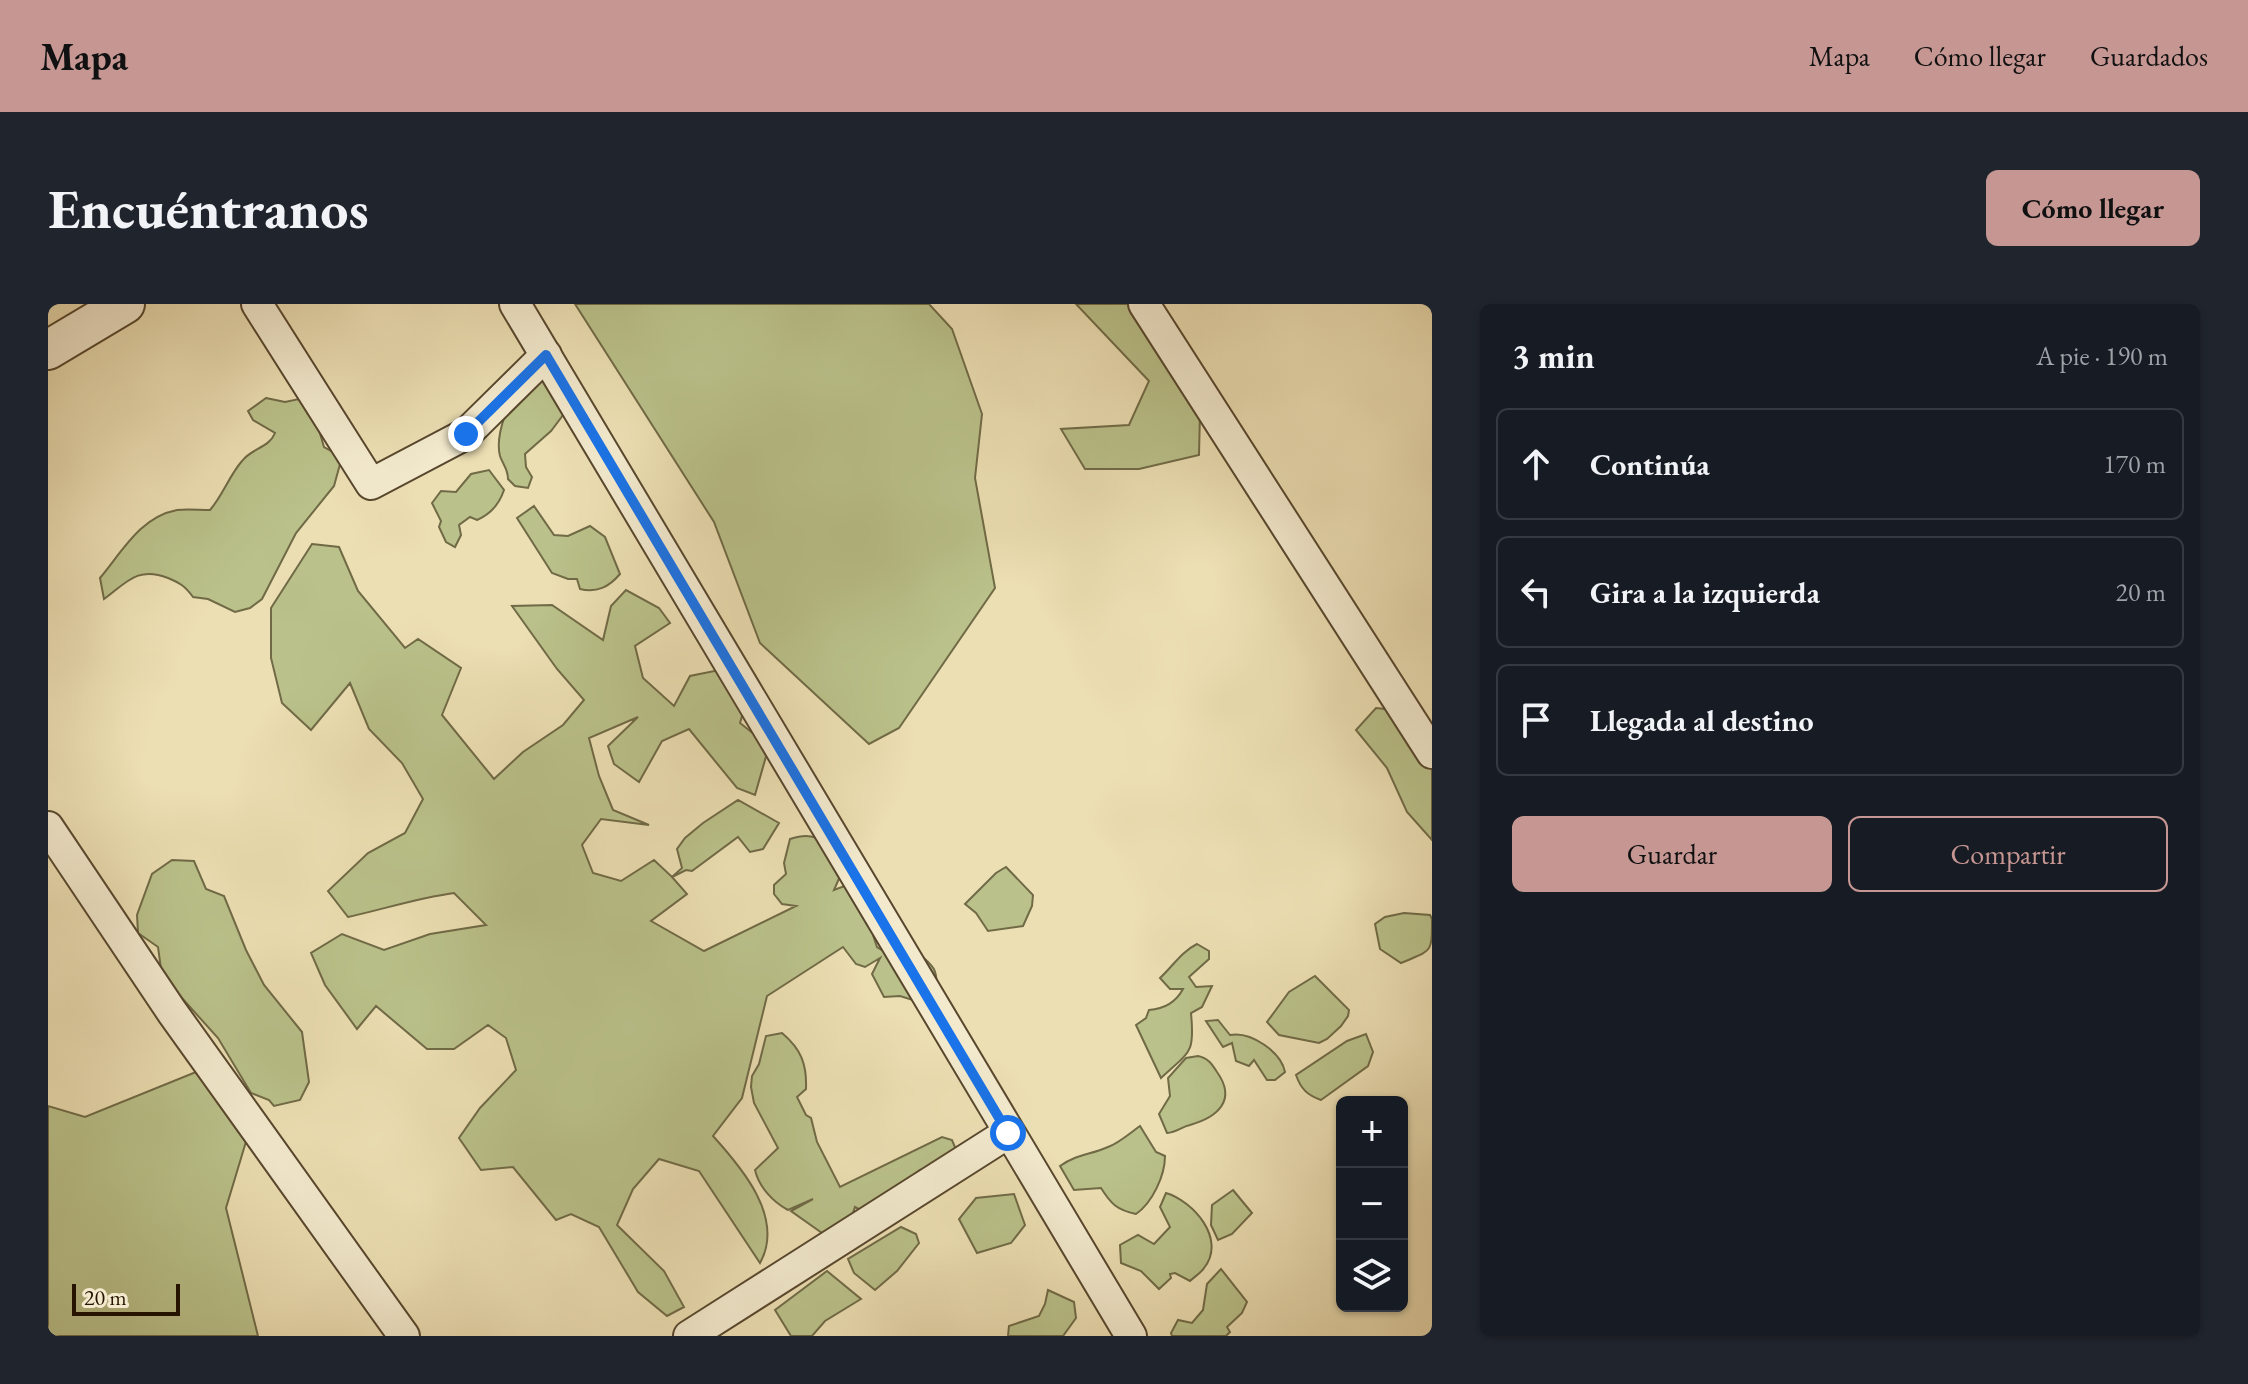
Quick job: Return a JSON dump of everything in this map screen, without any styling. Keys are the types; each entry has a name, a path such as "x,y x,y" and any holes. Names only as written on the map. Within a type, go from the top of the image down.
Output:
{"street":[{"path":"48,350 125,304"},
{"path":"257,304 371,484 466,434 546,355"},
{"path":"515,304 1131,1336"},
{"path":"1150,306 1432,753"},
{"path":"48,827 172,1012 404,1336"},
{"path":"689,1336 1008,1133"}],"green space":[{"path":"575,304 929,304 952,329 982,414 975,478 995,588 899,728 869,744 760,643 714,522"},
{"path":"1076,304 1142,304 1200,413 1199,455 1139,469 1085,469 1061,429 1129,425 1149,381"},
{"path":"528,366 551,389 566,411 551,431 525,454 526,467 532,477 528,488 515,486 508,479 499,445 507,410"},
{"path":"266,398 285,402 299,399 319,430 324,447 342,457 334,486 296,533 262,599 250,608 235,612 208,599 193,597 185,587 172,580 149,574 133,578 104,599 100,578 142,528 152,520 177,510 210,510 242,461 272,438 275,433 253,420 248,411"},
{"path":"489,470 504,490 502,495 486,515 477,520 470,517 459,525 461,535 455,547 446,542 432,503 441,491 456,492 471,474"},
{"path":"534,506 554,535 568,536 590,526 605,537 620,574 607,586 592,590 580,589 577,579 552,573 517,518"},
{"path":"312,544 339,547 358,591 405,648 418,639 461,668 442,715 494,779 523,752 563,725 584,700 557,669 512,606 552,605 603,640 611,606 626,590 659,608 670,623 635,646 643,678 674,706 690,676 724,669 747,700 740,723 769,746 755,795 737,788 689,729 662,741 639,782 614,764 608,746 638,717 589,738 599,776 613,810 649,825 601,819 582,845 593,873 621,881 654,860 687,894 651,921 704,951 796,906 782,904 774,894 774,885 786,874 784,863 790,839 809,836 828,845 845,865 834,890 866,878 889,917 873,935 877,947 885,952 913,949 933,968 936,994 919,1002 900,996 884,997 872,974 880,958 865,967 856,964 843,947 767,996 742,1098 713,1136 747,1178 764,1211 766,1246 760,1263 699,1171 659,1159 633,1189 617,1225 664,1271 684,1307 667,1316 638,1292 599,1227 571,1214 556,1220 513,1167 481,1170 459,1138 480,1108 516,1070 506,1038 488,1025 454,1049 427,1049 376,1006 357,1029 325,985 311,953 342,934 384,950 430,934 486,925 454,893 348,917 328,891 368,853 405,833 423,799 402,763 369,729 350,683 311,730 282,703 271,658 271,608"},
{"path":"1376,708 1395,710 1432,758 1432,840 1407,812 1387,768 1356,730"},
{"path":"738,800 779,823 763,849 750,852 738,837 692,871 686,870 672,877 682,868 677,849 685,838"},
{"path":"172,860 194,861 206,889 224,896 264,985 302,1032 309,1082 300,1100 274,1106 269,1100 251,1093 218,1038 162,976 158,947 138,933 137,915 152,874"},
{"path":"1006,867 1033,895 1032,906 1023,926 988,931 976,913 965,904"},
{"path":"1404,913 1430,915 1432,939 1424,953 1401,963 1380,949 1375,924 1385,917"},
{"path":"1197,944 1209,951 1209,959 1189,977 1196,987 1212,986 1202,1007 1191,1013 1192,1037 1188,1051 1161,1078 1136,1025 1146,1018 1149,1010 1160,1008 1177,998 1183,989 1170,989 1160,978"},
{"path":"1315,976 1349,1010 1348,1016 1341,1026 1319,1043 1279,1035 1267,1022 1289,992"},
{"path":"1218,1020 1230,1035 1247,1036 1264,1044 1278,1057 1285,1072 1275,1080 1267,1080 1254,1060 1249,1066 1236,1061 1232,1043 1223,1047 1206,1021"},
{"path":"782,1033 802,1058 806,1089 797,1097 806,1115 811,1118 817,1142 840,1187 942,1137 952,1140 957,1152 970,1166 957,1184 942,1180 931,1168 920,1170 866,1213 855,1207 850,1222 840,1232 822,1233 791,1211 813,1199 788,1210 777,1203 763,1188 755,1170 778,1148 754,1103 751,1087 766,1036"},
{"path":"1366,1034 1373,1052 1368,1066 1321,1100 1305,1091 1296,1075 1347,1041"},
{"path":"1198,1056 1209,1062 1217,1072 1223,1082 1225,1099 1222,1106 1209,1117 1167,1133 1159,1114 1170,1096 1168,1078 1186,1058"},
{"path":"196,1072 248,1135 226,1208 258,1336 48,1336 48,1106 85,1117"},
{"path":"1140,1126 1156,1152 1165,1156 1163,1172 1142,1209 1136,1214 1119,1208 1101,1188 1074,1190 1060,1166 1112,1145"},
{"path":"1233,1190 1252,1213 1232,1234 1218,1240 1211,1225 1212,1205"},
{"path":"1166,1193 1187,1204 1196,1213 1204,1223 1212,1245 1204,1268 1190,1281 1175,1273 1170,1274 1171,1278 1159,1289 1141,1271 1121,1263 1120,1245 1138,1235 1154,1244 1170,1227 1160,1207"},
{"path":"1014,1194 1025,1225 1011,1243 977,1253 959,1219 976,1198"},
{"path":"901,1227 916,1234 919,1243 897,1271 875,1290 854,1273 848,1259"},
{"path":"1221,1269 1247,1302 1242,1313 1227,1327 1230,1332 1226,1336 1172,1336 1178,1320 1192,1323 1203,1310 1207,1284"},
{"path":"827,1271 861,1299 825,1321 812,1336 791,1336 775,1310"},
{"path":"1048,1290 1074,1302 1076,1318 1063,1336 1008,1336 1009,1326 1039,1316"}],"route":[{"path":"466,434 546,355 1008,1133"}]}
